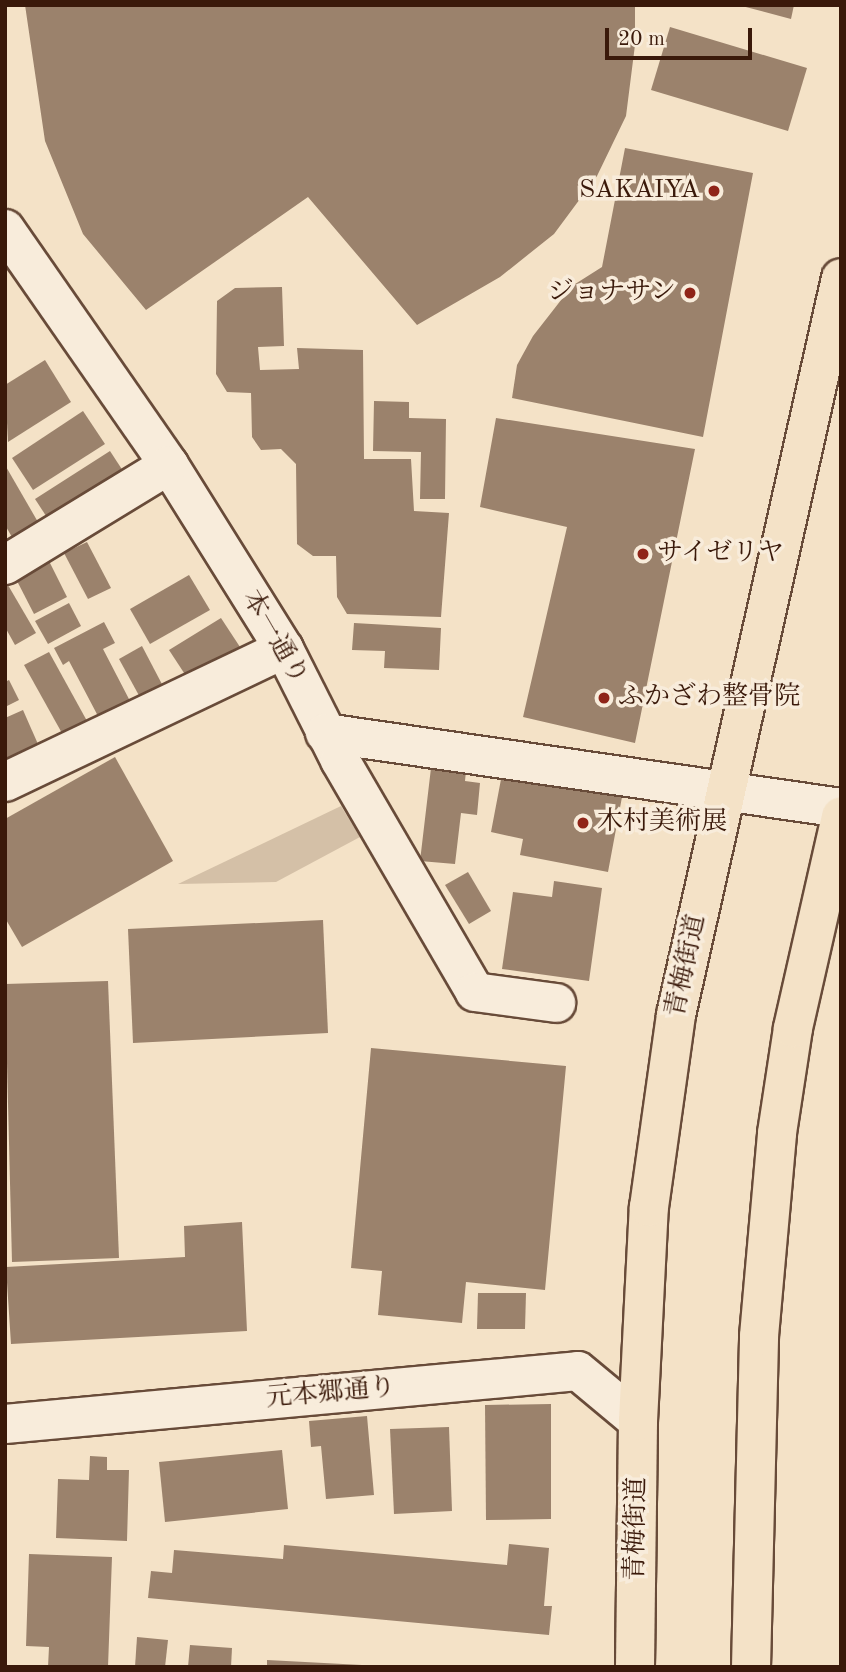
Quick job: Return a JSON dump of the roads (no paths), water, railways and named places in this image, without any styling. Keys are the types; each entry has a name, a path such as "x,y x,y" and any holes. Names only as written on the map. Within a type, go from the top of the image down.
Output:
{"main road":[{"name":"青梅街道","path":"635,1667 638,1421 649,1207 676,1015 841,278"},
{"path":"751,1667 759,1336 777,1133 793,1028 841,816"}],"street":[{"name":"本一通り","path":"5,229 169,465 284,649 325,733 475,992 556,1003"},
{"path":"5,565 169,465"},
{"path":"5,782 284,649"},
{"path":"325,733 841,807"},
{"name":"元本郷通り","path":"5,1424 578,1371 638,1421"}],"place":[{"name":"SAKAIYA","path":"714,191"},
{"name":"ジョナサン","path":"690,293"},
{"name":"サイゼリヤ","path":"643,554"},
{"name":"ふかざわ整骨院","path":"604,698"},
{"name":"木村美術展","path":"583,823"}]}
